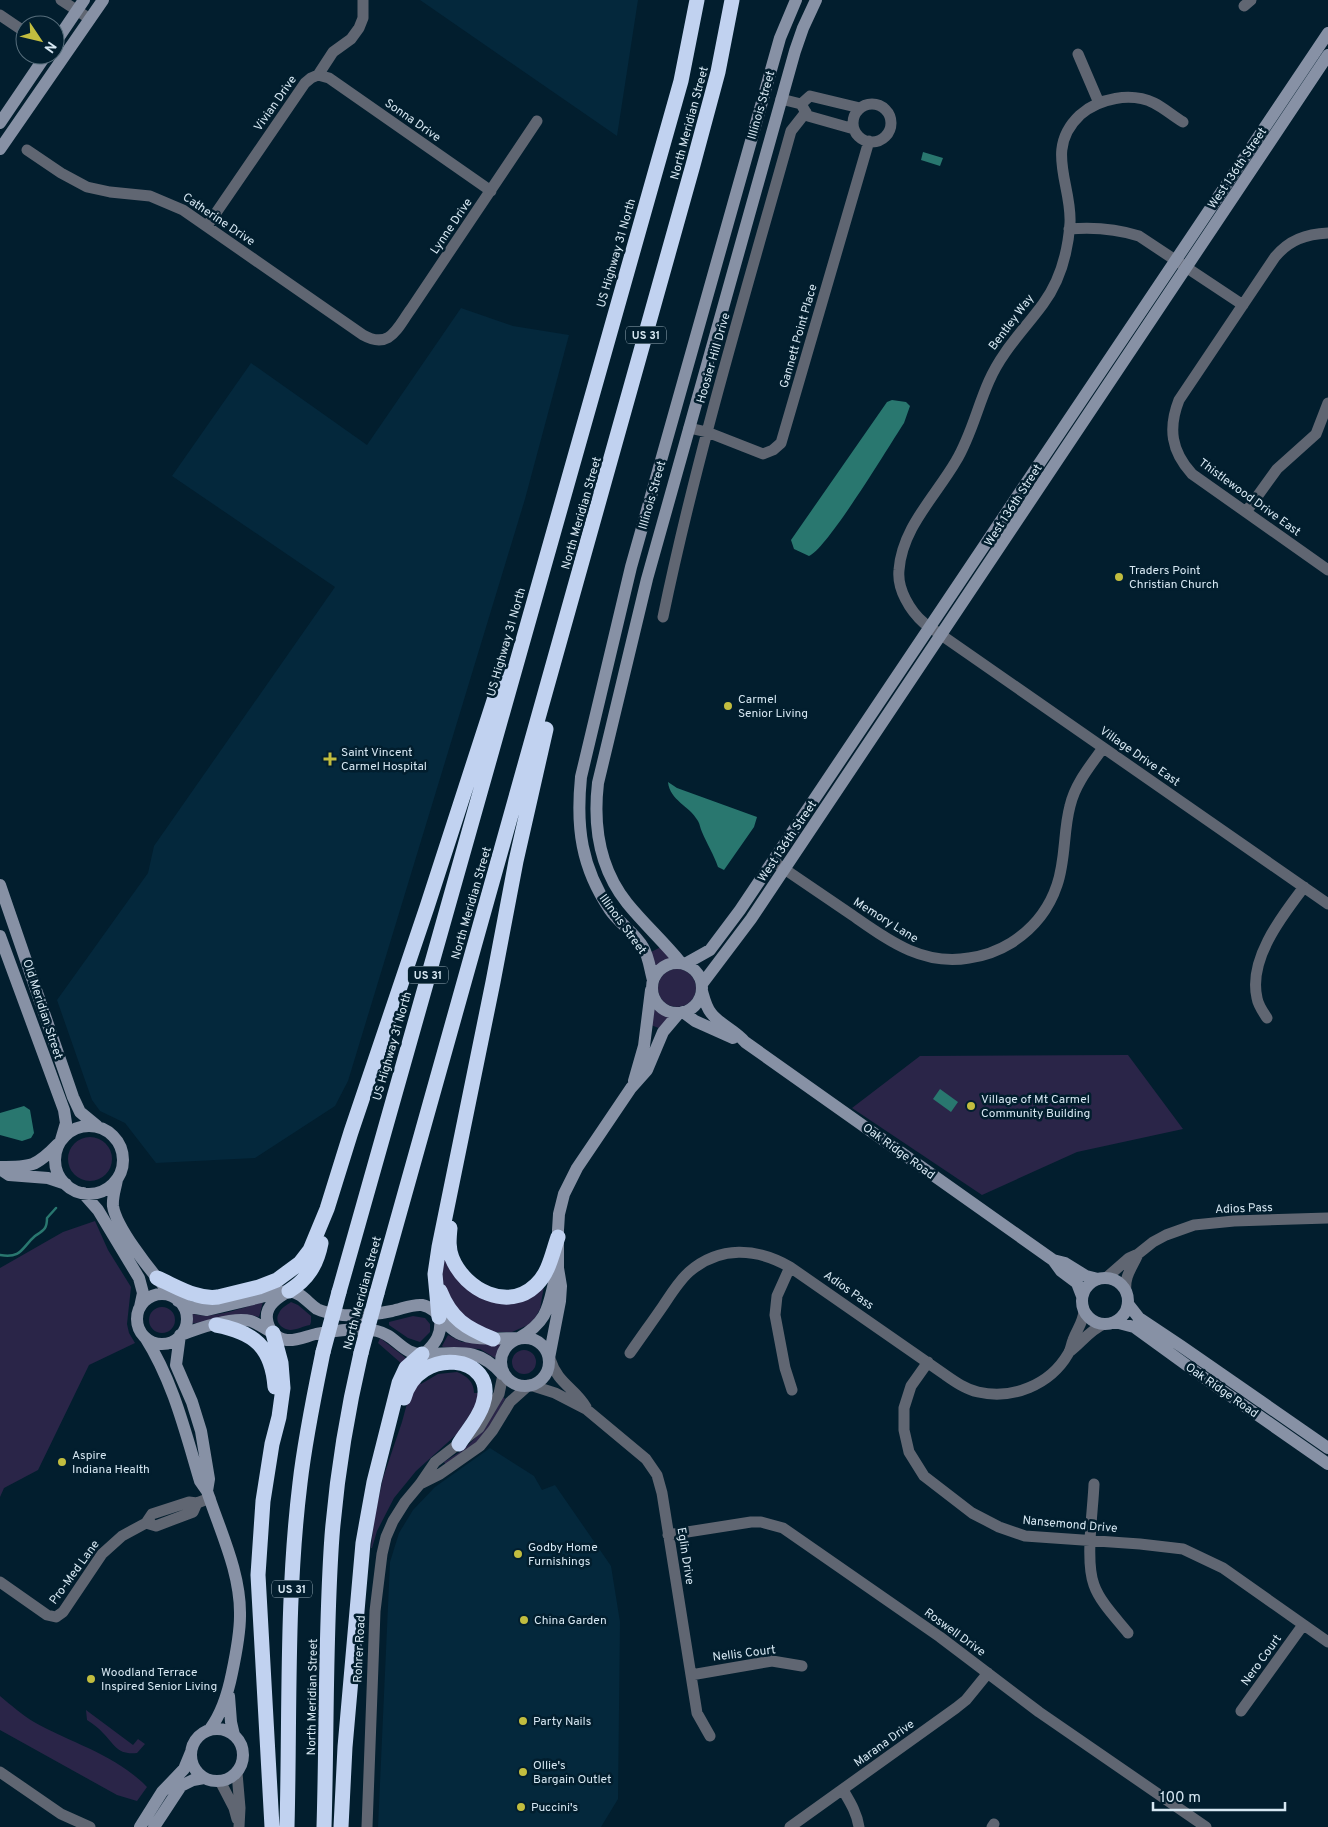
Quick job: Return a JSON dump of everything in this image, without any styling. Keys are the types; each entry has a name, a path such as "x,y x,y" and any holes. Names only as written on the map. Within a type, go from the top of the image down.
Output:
{"highway":[{"name":"US Highway 31 North","path":"339,1292 681,80 697,0"},
{"name":"North Meridian Street","path":"324,1827 328,1609 332,1536 346,1421 361,1353 696,156 718,72 732,0"},
{"path":"157,1278 197,1296 222,1297 272,1282 295,1267 308,1255 327,1209 498,688 517,658"},
{"path":"439,1317 436,1280 437,1256 516,861 548,723 553,668"},
{"path":"452,1184 449,1243 452,1257 456,1267 465,1279 480,1291 492,1296 510,1297 532,1289 545,1273 558,1237"},
{"path":"289,1291 306,1278 316,1262 327,1209"},
{"path":"436,1280 448,1308 455,1317 494,1339"},
{"name":"North Meridian Street","path":"287,1827 295,1533 306,1436 323,1352 339,1292"},
{"path":"216,1325 236,1329 258,1342 267,1354 274,1384 273,1436 263,1501 258,1575 272,1827"},
{"path":"273,1333 281,1362 283,1388 279,1417 273,1436"},
{"path":"341,1827 346,1738 363,1543 371,1496 402,1377 411,1363 423,1354"},
{"path":"389,1425 404,1398 410,1382 417,1374 433,1364 462,1364 478,1372 484,1383 485,1392 483,1405 459,1444"}],"street":[{"path":"61,0 80,5 90,19"},
{"path":"0,149 102,0"},
{"name":"Vivian Drive","path":"207,226 305,83 310,78 318,75 334,52 351,39 359,28 363,18 363,0"},
{"name":"Illinois Street","path":"653,983 644,948 611,911 589,870 579,830 581,777 631,567 780,38 796,0"},
{"name":"Illinois Street","path":"683,964 628,904 615,884 600,849 596,804 598,783 639,611 689,428 798,41 816,0"},
{"path":"65,28 80,5"},
{"path":"0,15 15,25"},
{"name":"West 136th Street","path":"683,964 710,950 778,866 1181,264 1328,33"},
{"path":"1078,54 1099,103"},
{"name":"West 136th Street","path":"1181,264 1326,64"},
{"path":"0,122 39,65"},
{"name":"Sonna Drive","path":"318,75 329,78 492,190"},
{"path":"804,108 810,96 860,108 872,104 879,105 884,108 891,120 886,136 875,142 869,142 859,136 854,129 854,119 860,108"},
{"path":"781,99 804,108 808,116 854,129"},
{"name":"Bentley Way","path":"936,631 916,615 906,599 898,573 900,557 912,528 956,462 989,381 1000,360 1009,345 1043,304 1053,287 1064,259 1069,229 1069,208 1062,174 1062,152 1067,134 1080,115 1099,103 1113,99 1139,99 1153,102 1183,122"},
{"name":"Hoosier Hill Drive","path":"663,617 679,538 707,432 791,131 804,108"},
{"name":"Lynne Drive","path":"382,341 393,334 412,309 537,121"},
{"name":"Gannett Point Place","path":"689,428 707,432 763,454 773,450 781,443 869,142"},
{"name":"Catherine Drive","path":"27,150 87,188 160,199 183,210 363,335 382,341"},
{"path":"1069,229 1082,228 1126,232 1139,236 1243,305"},
{"name":"Thistlewood Drive East","path":"1328,234 1308,235 1282,249 1179,400 1172,421 1172,431 1177,451 1186,468 1199,480 1328,570"},
{"path":"1246,512 1277,468 1316,434 1328,403"},
{"name":"Village Drive East","path":"936,631 1328,904"},
{"name":"Memory Lane","path":"778,866 888,940 910,952 930,958 948,960 967,959 992,952 1008,945 1023,934 1036,922 1049,904 1060,874 1068,815 1073,796 1083,776 1104,748"},
{"name":"West 136th Street","path":"702,987 751,919 778,866"},
{"name":"Old Meridian Street","path":"0,885 51,1031 66,1080 83,1116 97,1126"},
{"path":"1267,1018 1257,997 1258,967 1269,938 1304,887"},
{"name":"Old Meridian Street","path":"0,936 64,1110 66,1123 60,1141"},
{"path":"633,1086 644,1046 653,983 663,968 672,963 683,964 696,972 702,987 699,1000 694,1007 681,1012 668,1011 660,1006 655,999 653,983"},
{"name":"Oak Ridge Road","path":"702,987 707,1008 713,1016 740,1035 745,1042 1053,1260 1061,1271 1077,1283 1082,1296"},
{"path":"22,996 34,1008 45,1028 51,1031"},
{"path":"145,1337 154,1342 165,1344 172,1342 180,1335 196,1329 242,1320 249,1321 281,1339 292,1340 317,1334 352,1330 376,1331 386,1334 409,1352 423,1354 475,1354 487,1360 513,1383 530,1385 539,1382 545,1376 550,1366 549,1359 560,1301 561,1286 558,1268 559,1214 569,1183 577,1168 633,1086 647,1070 663,1032 681,1012"},
{"name":"Oak Ridge Road","path":"681,1012 696,1022 736,1040 745,1042"},
{"path":"0,1168 24,1167 36,1164 69,1132 80,1127 97,1126 107,1130 113,1135 122,1149 123,1165 117,1179 113,1201 115,1212 142,1260 177,1300 186,1314 186,1321 180,1335 176,1365 192,1402 201,1431 210,1479 209,1495"},
{"path":"60,1141 55,1162 59,1176 74,1190 83,1193 102,1191 117,1179"},
{"path":"0,1168 9,1175 48,1178 66,1184"},
{"path":"83,1193 98,1210 139,1278 143,1292 138,1313 138,1326 167,1377 200,1481 209,1495 229,1556 239,1598 238,1644 230,1683 221,1712 210,1730"},
{"name":"Adios Pass","path":"1102,1278 1153,1242 1194,1225 1234,1221 1328,1218"},
{"name":"Adios Pass","path":"630,1354 681,1280 689,1272 706,1261 738,1251 758,1253 776,1259 790,1267 928,1362 977,1392 1002,1394 1020,1391 1036,1385 1057,1369 1070,1352 1094,1329 1109,1323"},
{"name":"Adios Pass","path":"1127,1298 1125,1284 1127,1275 1138,1254"},
{"name":"Oak Ridge Road","path":"1053,1260 1065,1262 1086,1276 1102,1278"},
{"path":"790,1267 777,1296 775,1315 785,1368 792,1390"},
{"path":"503,1374 500,1364 502,1353 509,1344 534,1329 545,1315 558,1268"},
{"path":"1102,1278 1116,1281 1127,1298 1124,1314 1109,1323 1092,1321 1084,1311 1082,1304 1082,1296 1088,1286 1102,1278"},
{"path":"140,1307 156,1295 170,1296 190,1307 207,1310 276,1292 289,1291 303,1296 320,1310 333,1314 380,1313 417,1305 427,1307 455,1332 462,1335 494,1339 530,1339 540,1344 549,1359"},
{"path":"273,1333 267,1321 268,1310 274,1302 289,1291"},
{"name":"Oak Ridge Road","path":"1127,1298 1139,1318 1328,1448"},
{"name":"Adios Pass","path":"1070,1352 1082,1323 1084,1311"},
{"path":"423,1354 438,1338 441,1327 439,1317"},
{"name":"Oak Ridge Road","path":"1109,1323 1134,1327 1328,1464"},
{"name":"Eglin Drive","path":"549,1359 560,1379 579,1398 586,1409"},
{"name":"Nansemond Drive","path":"928,1362 911,1386 904,1408 904,1430 909,1452 924,1476 972,1513 986,1522 1011,1532 1040,1538 1171,1547 1197,1554 1223,1568 1328,1642"},
{"name":"Rohrer Road","path":"367,1827 374,1630 380,1561 390,1527 402,1507 435,1462 472,1434 487,1416 499,1394 503,1374"},
{"name":"Eglin Drive","path":"530,1385 554,1393 586,1409 654,1469 662,1493 697,1714 704,1729 710,1736"},
{"name":"Rohrer Road","path":"420,1484 440,1474 480,1446 493,1430 511,1400 530,1385"},
{"path":"1094,1484 1090,1560 1094,1586 1128,1632"},
{"name":"Pro-Med Lane","path":"0,1582 47,1615 56,1617 64,1612 106,1549 122,1536 146,1523 152,1514 188,1502 197,1503 209,1495"},
{"name":"Roswell Drive","path":"668,1535 751,1522 762,1522 783,1528 940,1637 1039,1712 1206,1827"},
{"name":"Nero Court","path":"1241,1711 1303,1625"},
{"name":"Nellis Court","path":"691,1675 772,1661 802,1666"},
{"name":"Marana Drive","path":"790,1827 956,1708 966,1700 988,1673"},
{"path":"230,1683 229,1705 234,1734"},
{"path":"140,1827 162,1792 184,1769 198,1738 210,1730 219,1728 234,1734 240,1741 244,1757 242,1766 237,1773 226,1780 220,1781 204,1778 193,1780 181,1786 154,1827"},
{"path":"191,1752 194,1767 204,1778"},
{"path":"0,1772 62,1814 90,1827"},
{"path":"237,1773 240,1808 239,1826"},
{"path":"220,1781 234,1808 239,1826"},
{"path":"843,1790 855,1811 859,1827"}],"shaded area":[{"path":"420,0 638,0 617,136"},
{"path":"923,152 943,158 940,166 921,160"},
{"name":"Saint Vincent Carmel Hospital","path":"461,308 513,326 569,335 525,499 348,1081 335,1106 255,1158 156,1163 125,1123 100,1111 92,1100 57,1000 148,873 154,846 335,587 172,476 251,363 367,445"},
{"path":"892,400 906,402 910,406 904,423 858,496 818,549 809,556 794,549 791,540 887,402"},
{"path":"668,782 677,788 757,817 754,827 724,870 718,867 698,821 672,794"},
{"path":"661,947 671,959 661,963 655,969 651,952"},
{"path":"677,969 690,975 696,988 690,1001 677,1007 664,1001 658,988 664,975"},
{"path":"655,1006 661,1012 670,1016 661,1029 651,1025"},
{"path":"1128,1055 1183,1129 1077,1152 982,1195 852,1108 920,1056"},
{"path":"940,1089 958,1102 951,1112 933,1099"},
{"path":"24,1106 30,1110 34,1133 31,1138 22,1141 0,1135 0,1113"},
{"path":"86,1137 94,1137 106,1143 112,1159 106,1175 94,1181 86,1181 74,1175 68,1163 68,1155 74,1143"},
{"path":"95,1221 108,1250 131,1287 127,1324 129,1333 135,1343 89,1365 38,1470 4,1488 0,1497 0,1268 63,1232"},
{"path":"445,1254 480,1297 544,1286 540,1309 535,1318 528,1325 512,1332 489,1332 473,1324 450,1302 441,1278"},
{"path":"263,1302 259,1317 251,1315 189,1324 190,1313 198,1315 217,1314"},
{"path":"291,1302 298,1305 311,1316 310,1325 290,1330 279,1324 277,1319 280,1311"},
{"path":"162,1307 171,1311 175,1320 171,1329 162,1333 153,1329 149,1320 153,1311"},
{"path":"413,1316 425,1318 430,1324 430,1332 420,1342 408,1338 389,1325 389,1322"},
{"path":"448,1335 462,1342 500,1344 501,1346 495,1358 480,1349 443,1347"},
{"path":"380,1338 406,1358 402,1364 378,1343"},
{"path":"524,1350 533,1353 536,1362 533,1371 524,1374 515,1371 512,1362 515,1353"},
{"path":"457,1372 469,1380 473,1386 474,1393 479,1393 478,1402 457,1434 416,1471 394,1498 377,1531 371,1548 374,1520 383,1478 409,1396 417,1380 421,1384 438,1374"},
{"path":"503,1397 505,1399 493,1422 475,1444 446,1465 444,1462 463,1450 476,1437"},
{"path":"490,1448 534,1476 542,1490 555,1485 611,1566 620,1622 618,1799 601,1827 378,1827 390,1562 399,1533 413,1510 435,1487"},
{"path":"0,1696 34,1722 93,1750 121,1766 147,1787 137,1801 117,1795 0,1730"},
{"path":"86,1710 133,1745 138,1739 145,1744 137,1753 121,1751 100,1729 87,1720"}],"waterway":[{"path":"0,1255 13,1255 21,1251 44,1229 47,1218 56,1208"}],"place":[{"name":"Traders Point Christian Church","path":"1119,577"},
{"name":"Carmel Senior Living","path":"728,706"},
{"name":"Saint Vincent Carmel Hospital","path":"330,759"},
{"name":"Village of Mt Carmel Community Building","path":"971,1106"},
{"name":"Aspire Indiana Health","path":"62,1462"},
{"name":"Godby Home Furnishings","path":"518,1554"},
{"name":"China Garden","path":"524,1620"},
{"name":"Woodland Terrace Inspired Senior Living","path":"91,1679"},
{"name":"Party Nails","path":"523,1721"},
{"name":"Ollie's Bargain Outlet","path":"523,1772"},
{"name":"Puccini's","path":"521,1807"}]}
